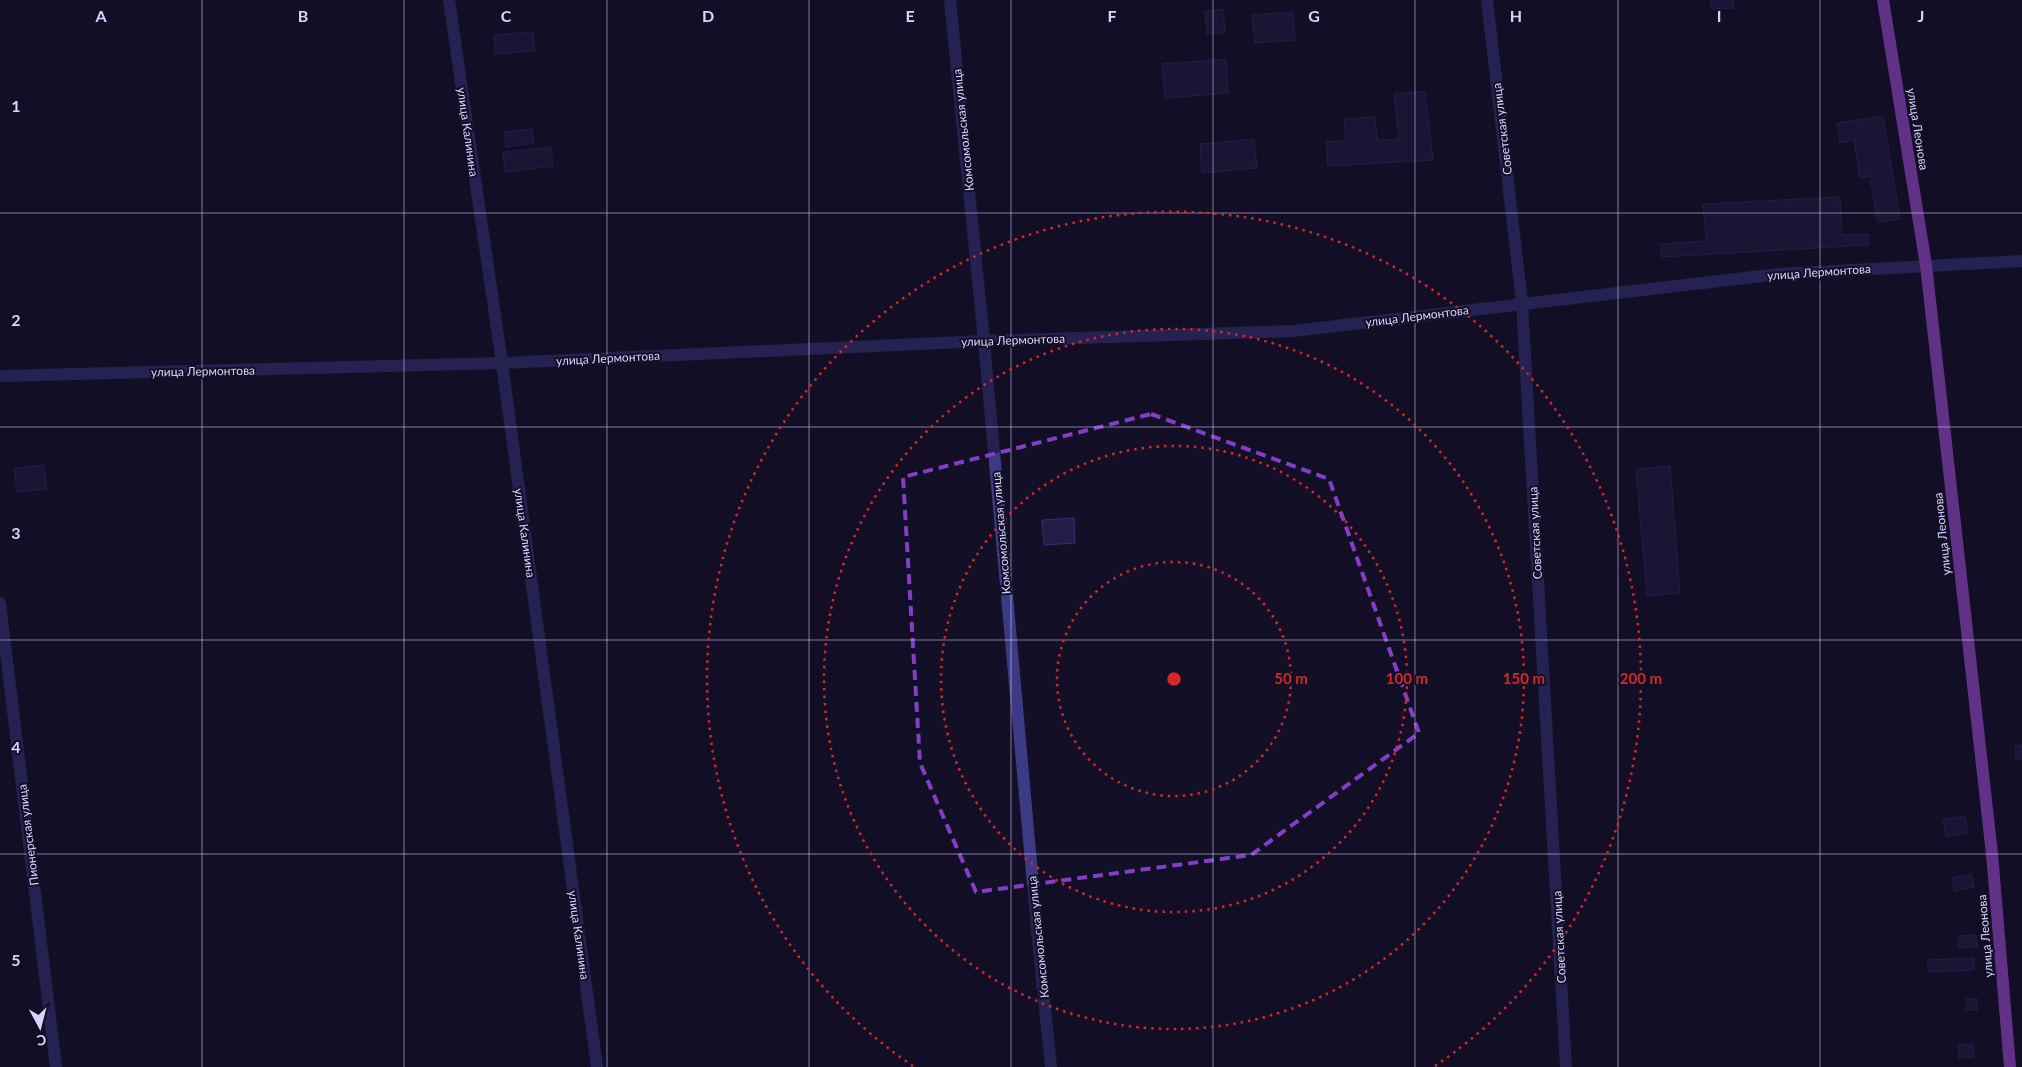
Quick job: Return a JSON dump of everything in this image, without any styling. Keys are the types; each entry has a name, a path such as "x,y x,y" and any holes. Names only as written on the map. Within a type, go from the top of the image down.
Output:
{"main road":[{"name":"улица Леонова","path":"1883,0 1926,265 1992,854 2010,1067"}],"street":[{"name":"улица Калинина","path":"449,0 502,363 597,1067"},
{"name":"Комсомольская улица","path":"950,0 984,341 1051,1067"},
{"name":"Советская улица","path":"1488,0 1522,303 1566,1067"},
{"name":"улица Лермонтова","path":"0,376 502,363 984,341 1293,331 1780,274 2022,261"},
{"name":"Пионерская улица","path":"0,603 56,1067"}],"highlighted area":[{"path":"1151,414 1329,479 1419,733 1251,855 976,892 920,763 903,477"}],"building":[{"path":"1710,0 1733,0 1734,8 1711,9"},
{"path":"1223,9 1225,33 1207,34 1205,11"},
{"path":"1293,12 1295,40 1255,43 1252,15"},
{"path":"533,32 535,51 495,54 494,35"},
{"path":"1226,59 1228,93 1165,98 1162,64"},
{"path":"1425,91 1433,160 1328,166 1326,142 1346,141 1344,119 1375,117 1377,140 1399,139 1394,94"},
{"path":"1883,116 1900,219 1878,222 1870,176 1860,178 1854,140 1840,143 1837,123"},
{"path":"532,129 534,143 506,147 504,132"},
{"path":"1254,139 1257,168 1202,173 1200,144"},
{"path":"551,147 553,166 505,172 503,152"},
{"path":"1840,197 1842,235 1868,234 1868,245 1662,257 1660,244 1706,241 1703,204"},
{"path":"44,465 47,489 17,492 14,468"},
{"path":"1670,466 1680,593 1647,596 1636,469"},
{"path":"1074,518 1075,543 1044,545 1042,520"},
{"path":"2022,745 2022,759 2016,760 2015,746"},
{"path":"1965,816 1968,833 1946,837 1943,820"},
{"path":"1971,874 1974,887 1954,891 1952,878"},
{"path":"1976,935 1977,947 1959,948 1958,936"},
{"path":"1974,958 1974,970 1928,972 1928,960"},
{"path":"1966,999 1977,999 1977,1010 1966,1010"},
{"path":"1973,1044 1974,1057 1959,1058 1958,1045"}]}
